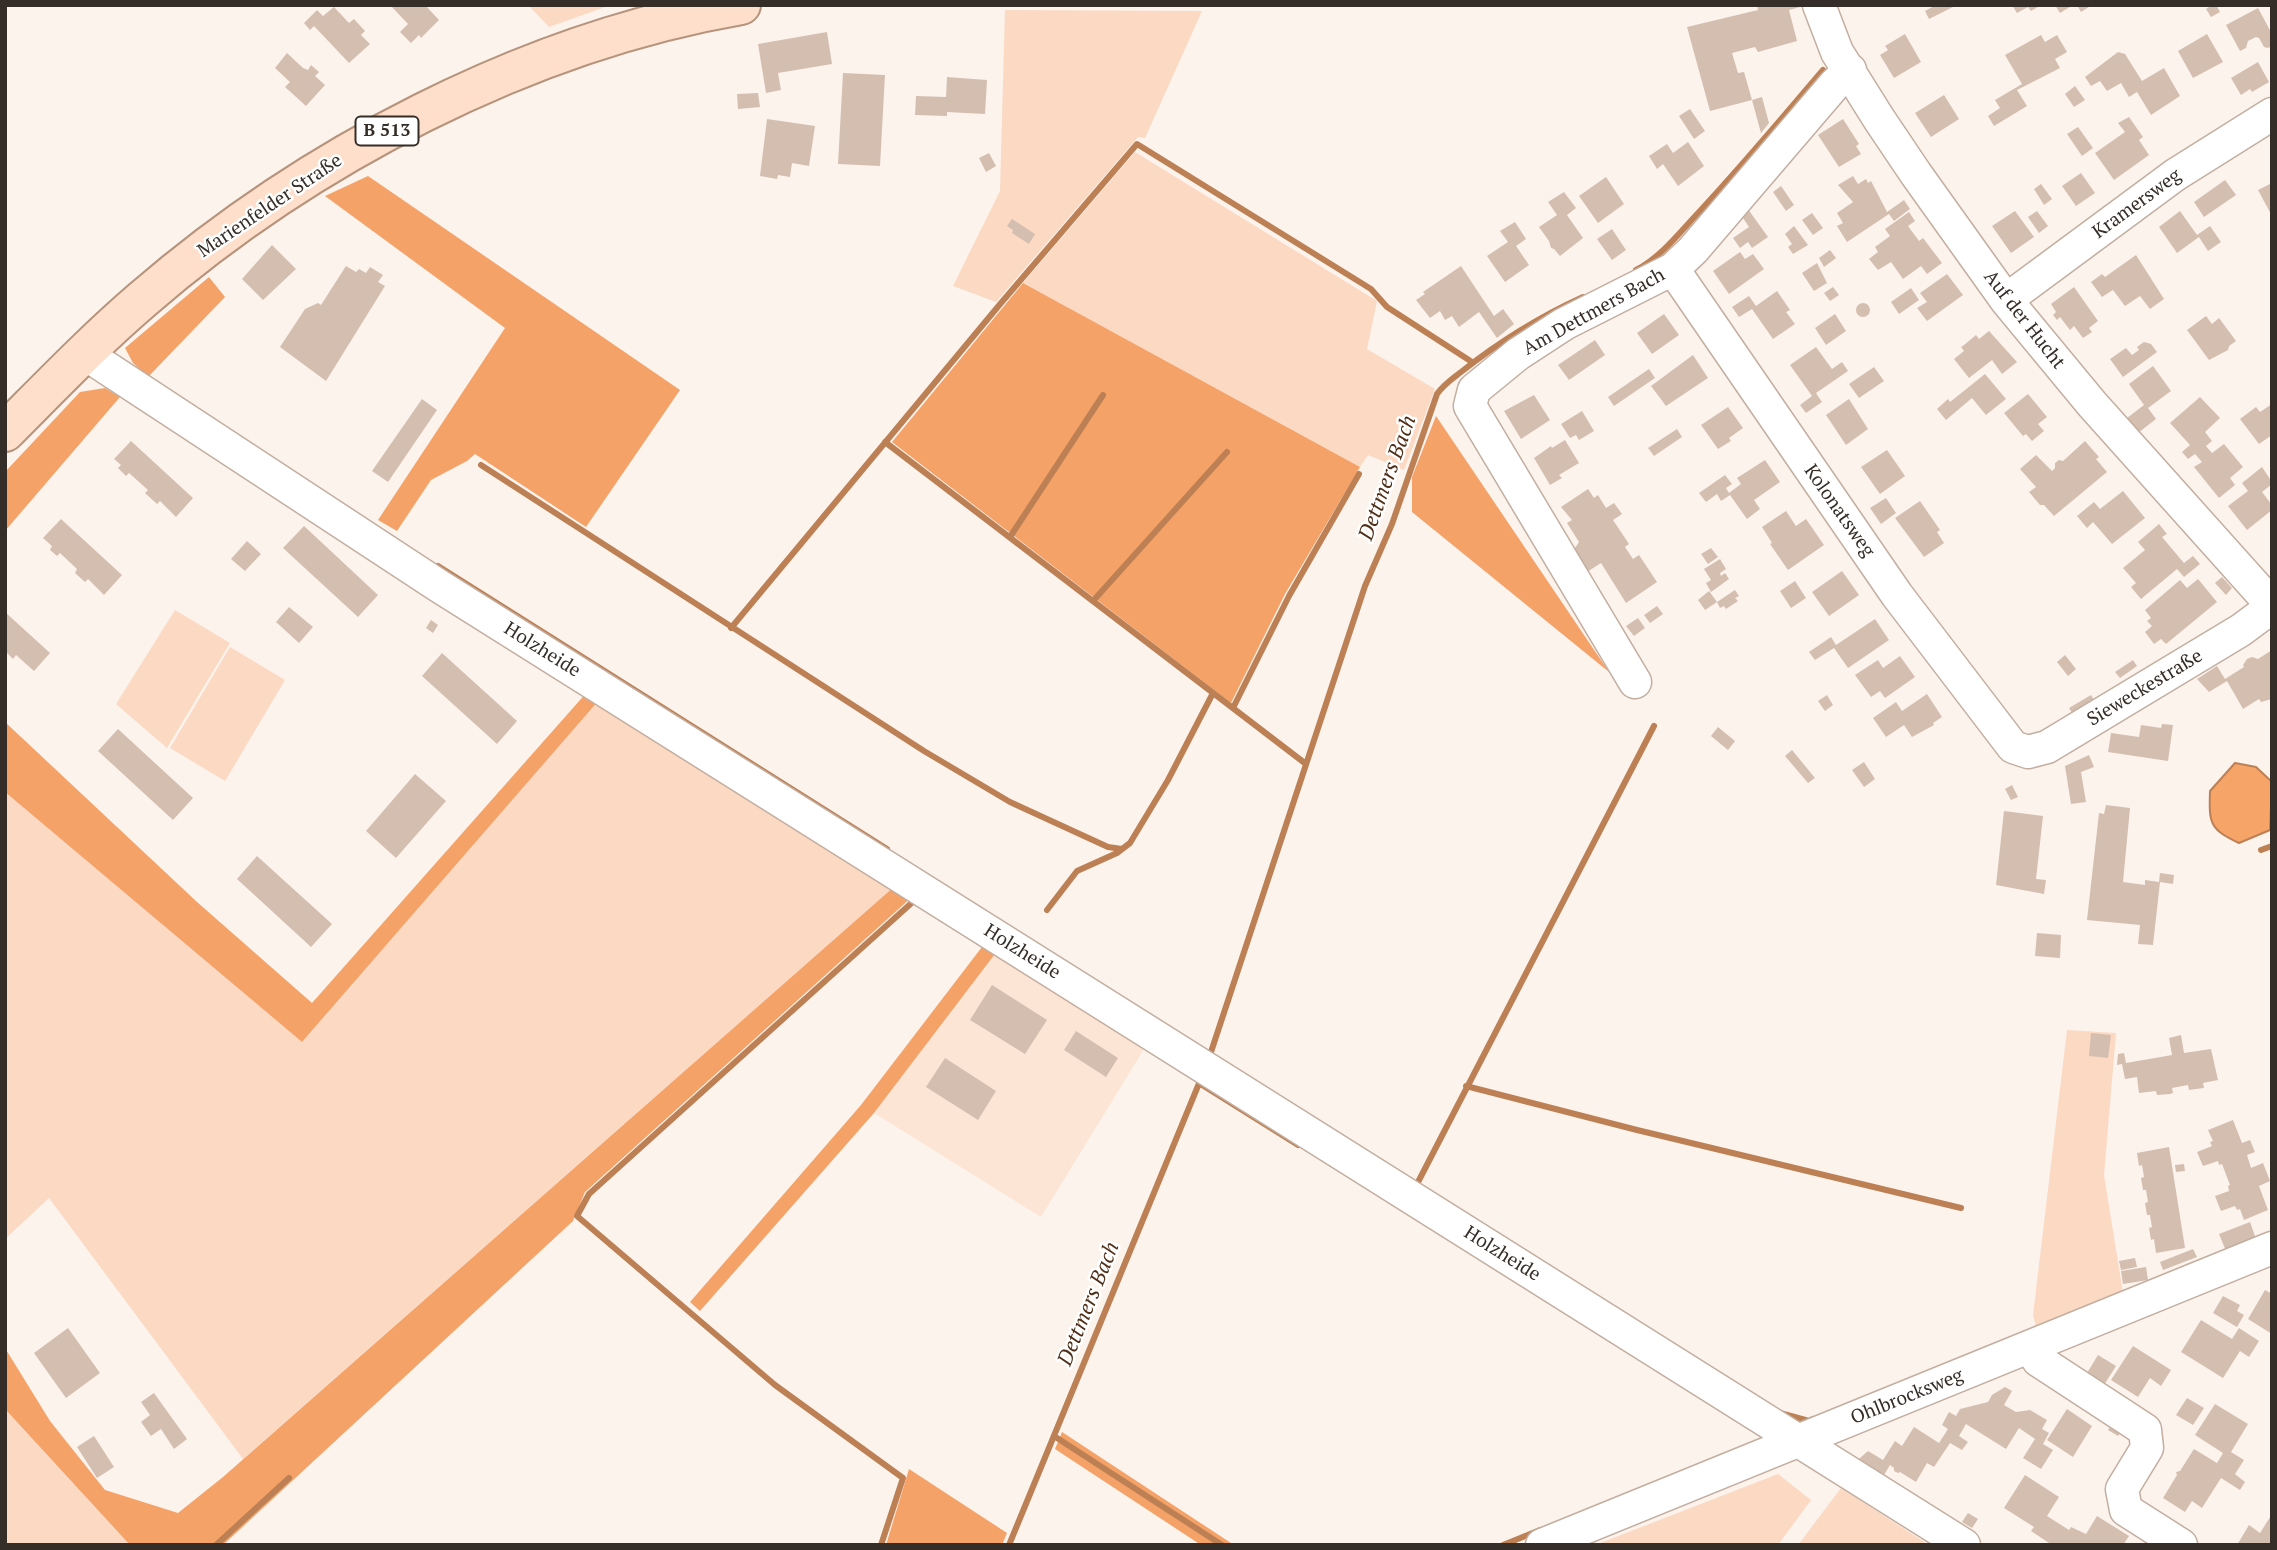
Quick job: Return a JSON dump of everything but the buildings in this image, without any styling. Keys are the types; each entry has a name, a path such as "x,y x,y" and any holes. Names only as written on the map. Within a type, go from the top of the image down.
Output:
{"main road":[{"name":"Marienfelder Straße","path":"5,432 143,299 211,244 282,194 363,144 463,93 523,68 621,34 741,5"}],"street":[{"name":"Auf der Hucht","path":"1819,5 1837,52 1916,174 2006,300 2092,404 2272,606"},
{"name":"Am Dettmers Bach","path":"1635,682 1470,406 1474,390 1518,354 1564,324 1673,269 1693,250 1835,84 1850,70"},
{"name":"Kramersweg","path":"2006,300 2175,175 2272,114"},
{"name":"Kolonatsweg","path":"1673,269 1897,595 2012,747"},
{"name":"Holzheide","path":"84,353 439,586 1964,1545"},
{"name":"Sieweckestraße","path":"2012,747 2028,752 2047,747 2241,630 2272,606"},
{"name":"Ohlbrocksweg","path":"1542,1545 2270,1252"},
{"path":"2031,1346 2038,1360 2145,1430 2147,1448 2122,1489 2126,1510 2181,1545"}],"shaded area":[{"path":"528,5 607,5 608,6 549,27"},
{"path":"1005,10 1202,11 1145,138 1138,137 996,302 953,286 1000,191"},
{"path":"1135,152 1377,301 1367,349 1435,389 1404,470 1368,455 1360,467 1023,283"},
{"path":"368,176 680,390 586,527 475,454 431,480 397,531 378,520 505,328 325,196"},
{"path":"209,277 225,297 148,377 133,363 125,348"},
{"path":"1023,283 1360,467 1285,594 1231,703 892,442"},
{"path":"105,388 120,397 5,531 5,472 80,392"},
{"path":"1436,416 1609,672 1412,512 1412,477"},
{"path":"175,610 230,643 167,748 116,704"},
{"path":"230,647 285,680 225,781 170,748"},
{"path":"588,691 600,699 302,1042 5,792 5,722 197,902 312,1003"},
{"path":"600,699 896,885 243,1459 49,1198 5,1239 5,792 302,1042"},
{"path":"2235,763 2256,767 2272,782 2270,830 2239,843 2216,829 2210,811 2210,791"},
{"path":"896,885 913,896 585,1192 573,1221 223,1545 130,1545 5,1409 5,1348 50,1421 105,1490 178,1513 223,1477"},
{"path":"985,943 998,950 874,1113 700,1311 690,1302 861,1105"},
{"path":"998,950 1147,1044 1041,1217 874,1113"},
{"path":"2067,1030 2116,1033 2104,1175 2123,1293 2036,1327 2033,1315"},
{"path":"5,1409 130,1545 5,1545"},
{"path":"1062,1432 1234,1545 1201,1545 1055,1449"},
{"path":"909,1469 1007,1533 1002,1545 886,1545"},
{"path":"1778,1474 1811,1500 1778,1545 1595,1545"},
{"path":"1841,1488 1929,1545 1798,1545"}],"waterway":[{"name":"Dettmers Bach","path":"1636,270 1654,258 1677,236 1823,70"},
{"path":"731,628 1137,144 1371,289 1387,307 1472,362"},
{"name":"Dettmers Bach","path":"1209,1058 1365,586 1392,524 1437,394 1451,379 1505,340 1583,297"},
{"path":"1010,537 1103,395"},
{"path":"885,442 1306,764"},
{"path":"1093,601 1227,452"},
{"path":"481,465 924,751 1010,802 1108,847 1122,849"},
{"path":"1233,708 1289,596 1359,474"},
{"path":"438,566 887,849"},
{"path":"1047,910 1077,871 1117,853 1130,843 1168,780 1213,693"},
{"path":"1417,1184 1654,726"},
{"path":"2261,850 2272,846"},
{"path":"881,1545 903,1478 775,1385 577,1216 589,1194 916,899"},
{"name":"Dettmers Bach","path":"1009,1545 1200,1081"},
{"path":"1199,1083 1298,1145"},
{"path":"1466,1086 1961,1208"},
{"path":"1780,1413 1809,1421 1813,1419"},
{"path":"1054,1436 1222,1545"},
{"path":"216,1545 289,1478"},
{"path":"1503,1545 1540,1530"}]}
